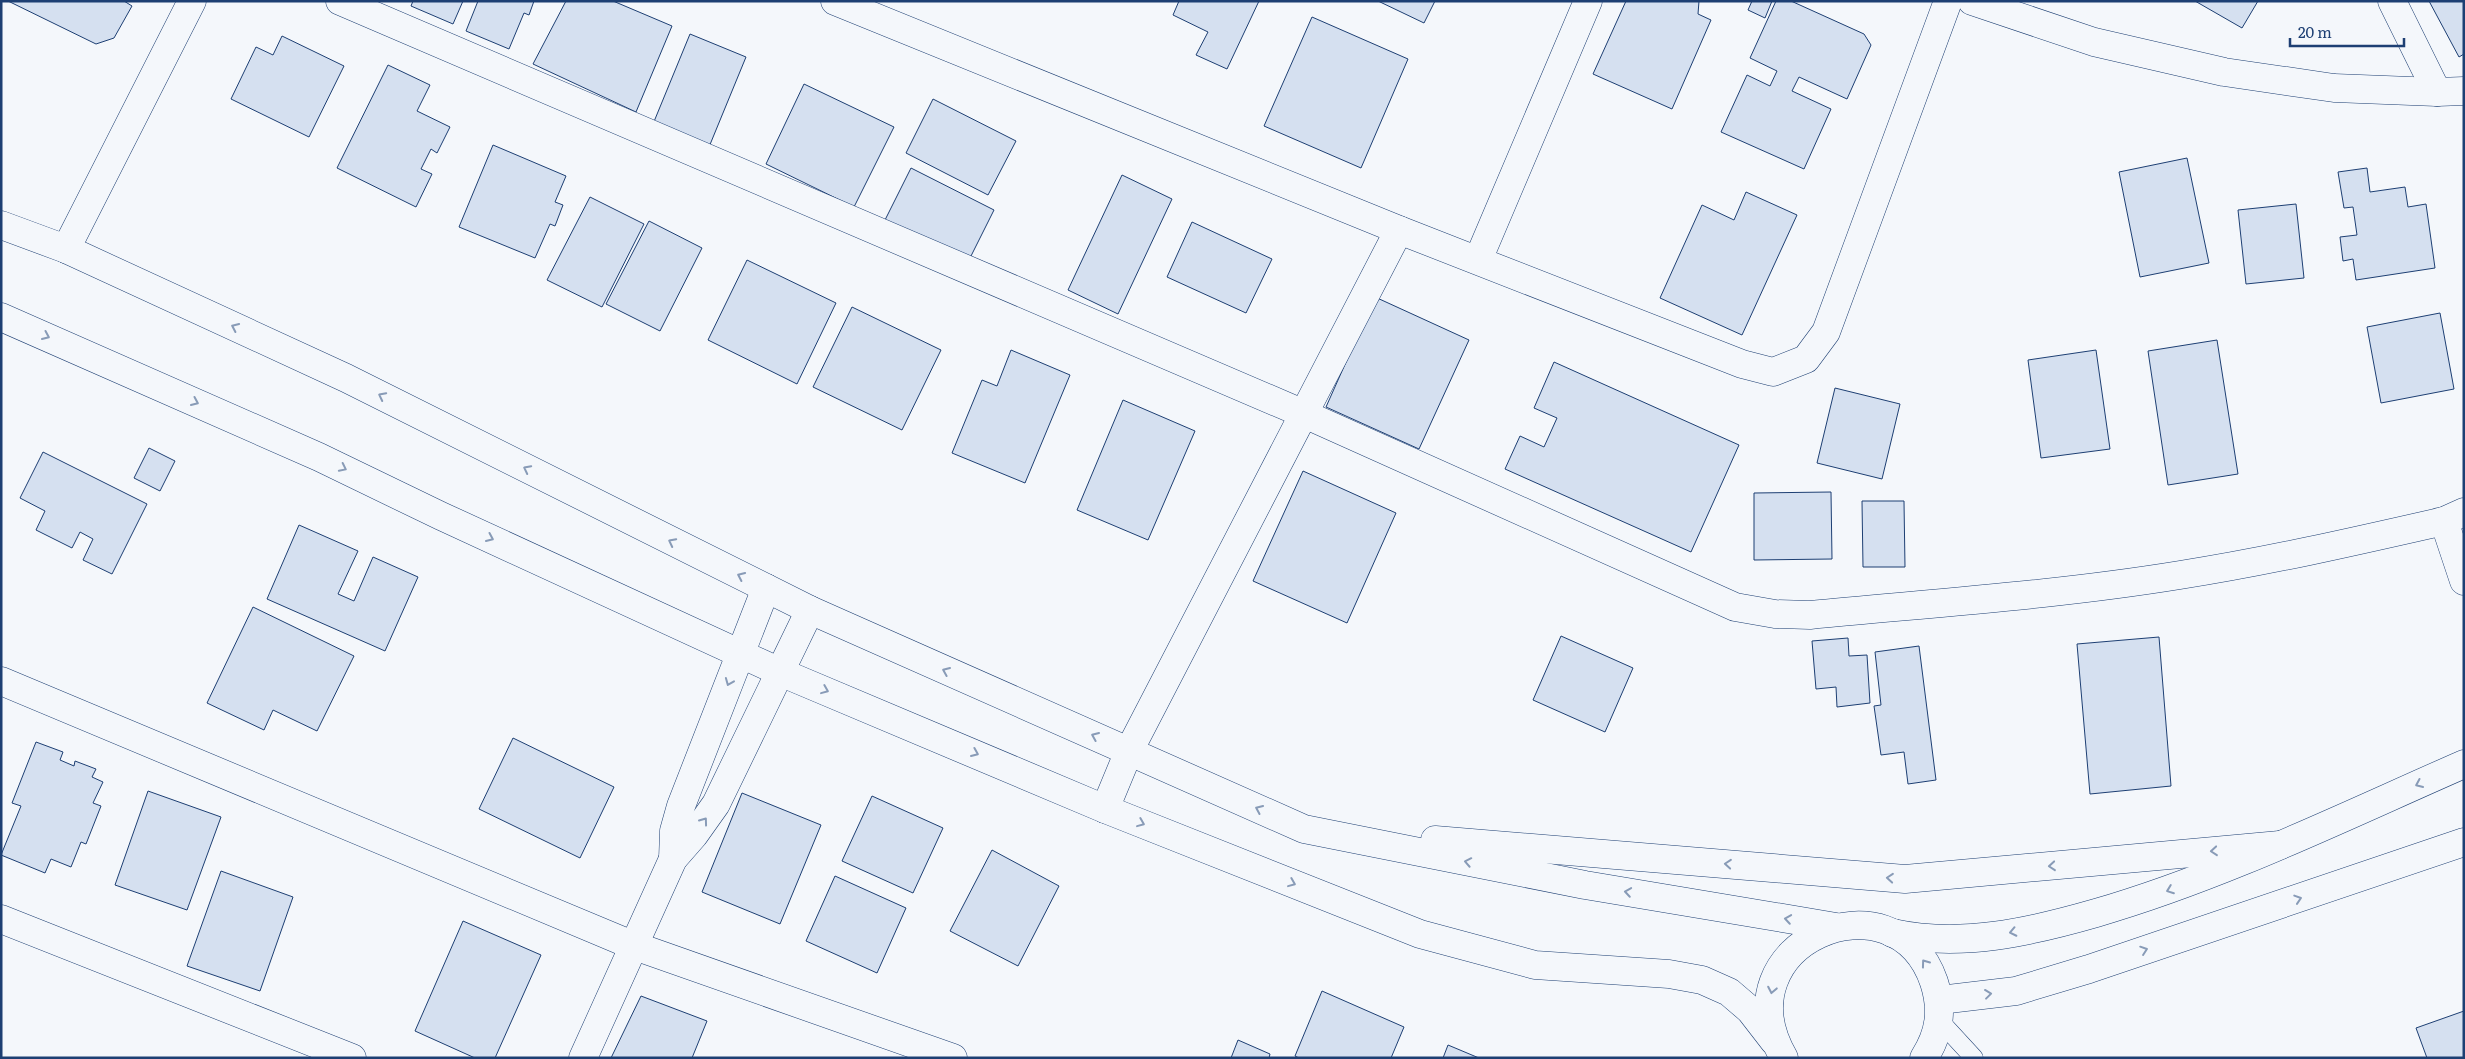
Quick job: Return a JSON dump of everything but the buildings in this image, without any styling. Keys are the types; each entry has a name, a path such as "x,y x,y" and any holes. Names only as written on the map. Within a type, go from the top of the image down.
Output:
{"street":[{"path":"66,249 192,1"},
{"path":"340,1 1302,413 1735,607 1774,614 1810,614 2080,590 2180,575 2296,554 2454,517 2464,581"},
{"path":"834,1 1399,230 1742,364 1773,372 1806,359 1826,332 1948,1"},
{"path":"1478,260 1588,1"},
{"path":"1972,1 2094,42 2224,72 2334,88 2437,92 2464,91"},
{"path":"2392,1 2437,92"},
{"path":"1,225 66,249 346,378 810,610 1304,829 1585,885 1836,926"},
{"path":"1105,809 1129,751 1302,413 1399,230"},
{"path":"1,317 319,457 441,516 741,652 780,672 1105,809 1420,934 1535,965 1669,974 1702,980 1729,992 1750,1010 1779,1049"},
{"path":"673,859 674,831 681,806 766,588"},
{"path":"583,1058 632,945 673,859 694,835 716,804 810,610"},
{"path":"1,681 632,945 953,1058"},
{"path":"1779,1049 1768,1012 1773,983 1787,958 1802,944 1809,938 1836,926 1851,924 1915,938 1966,939 2006,934 2069,921 2153,896 2280,845 2464,764"},
{"path":"1304,829 1905,879 2280,845"},
{"path":"1940,1010 2043,983 2464,842"},
{"path":"1,919 352,1058"},
{"path":"1892,933 1913,948 1929,968 1940,1010 1932,1045 1924,1058"}],"lane":[{"path":"1940,1010 1974,1058"}]}
